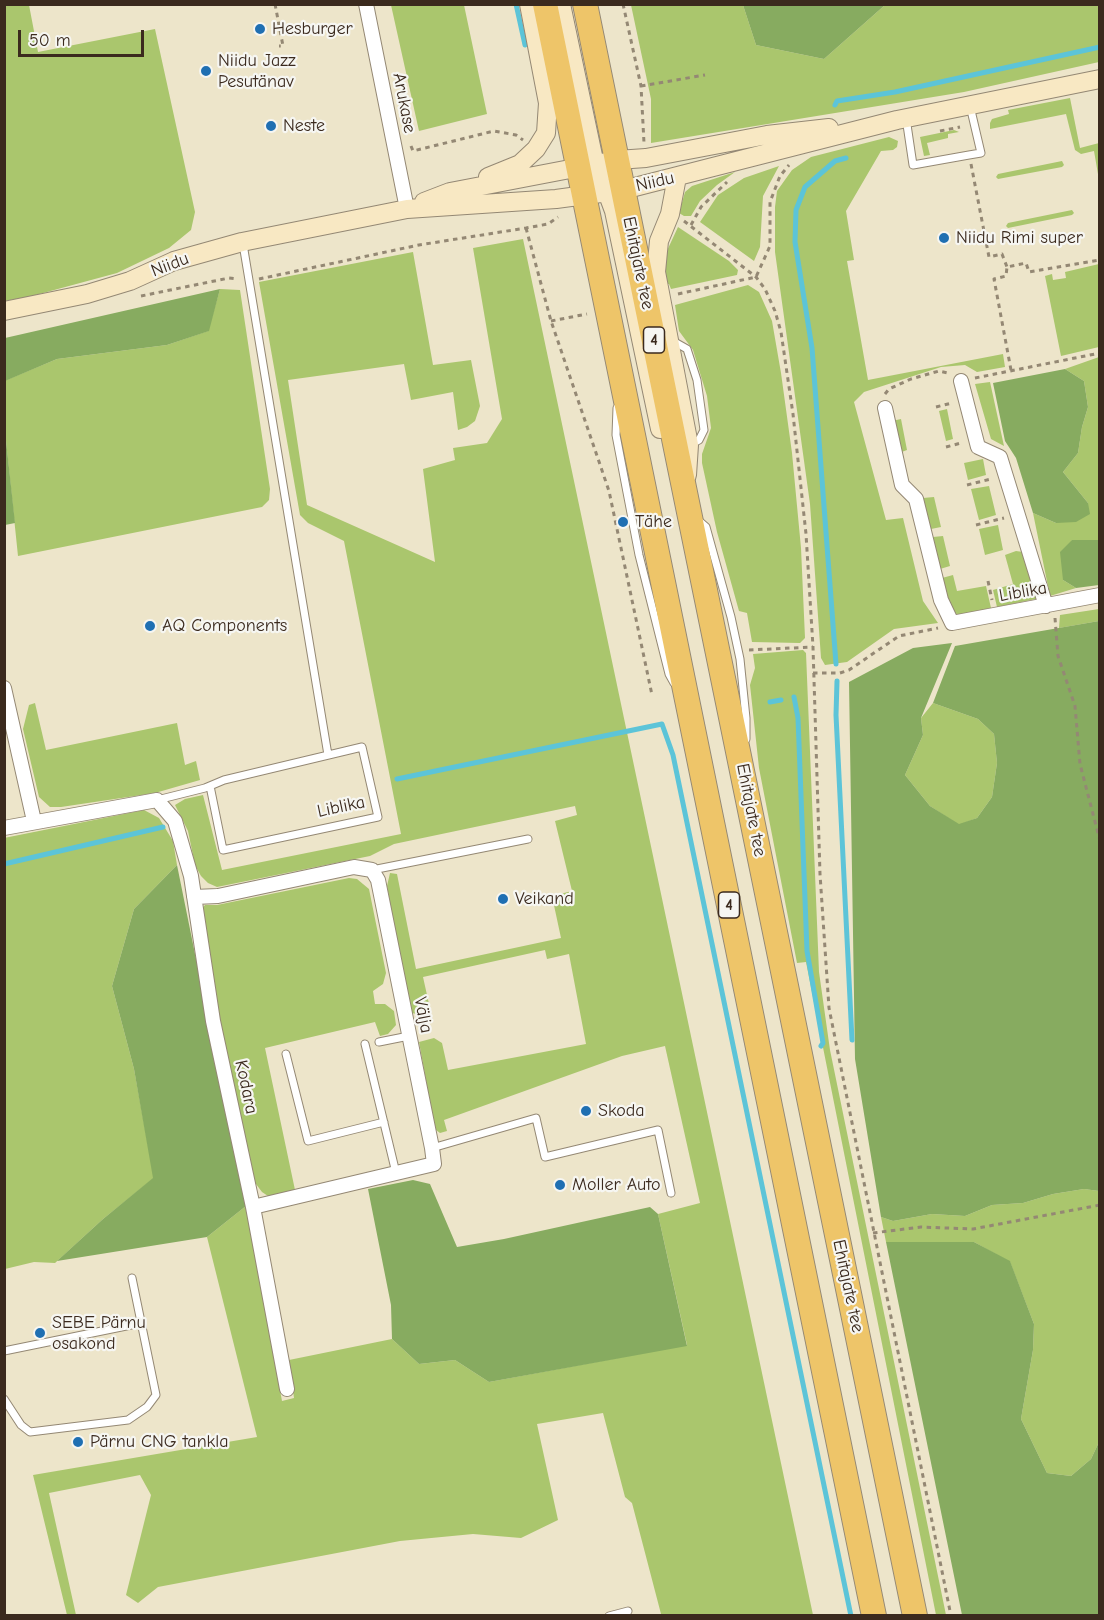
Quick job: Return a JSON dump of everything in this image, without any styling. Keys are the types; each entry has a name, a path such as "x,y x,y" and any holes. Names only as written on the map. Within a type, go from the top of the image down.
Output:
{"highway":[{"name":"Ehitajate tee","path":"545,4 595,165 607,192 688,502 915,1616"},
{"name":"Ehitajate tee","path":"585,4 595,165 607,192 618,360 874,1616"}],"street":[{"name":"Arukase","path":"366,4 407,209"},
{"path":"450,192 520,164 536,149 546,133 548,103 529,4"},
{"path":"561,4 595,165"},
{"name":"Niidu","path":"4,311 87,294 130,281 174,261 242,242 407,209 556,199 607,192 677,177 901,119 1100,79"},
{"name":"Niidu","path":"407,209 450,192 595,165 646,158 767,135 901,119"},
{"path":"677,177 670,214 659,241 656,272 689,445 688,502"},
{"path":"607,192 614,211 712,676 728,695"},
{"path":"961,381 978,447 1000,457 1050,606"},
{"path":"885,408 902,484 916,498 941,600 952,623"},
{"name":"Liblika","path":"952,623 1100,595"},
{"path":"4,688 34,821"},
{"name":"Liblika","path":"4,828 157,800"},
{"name":"Kodara","path":"157,800 175,821 191,876 213,1021 253,1207 287,1389"},
{"path":"194,897 218,896 354,867 372,870"},
{"name":"Välja","path":"372,870 378,880 432,1148"},
{"path":"253,1207 434,1164 432,1148"}],"lane":[{"path":"901,119 913,165 981,153 970,106"},
{"path":"242,242 328,755"},
{"path":"688,502 706,527 732,617 740,659 746,718 745,780"},
{"name":"Liblika","path":"157,800 224,780 362,747 378,817 223,850 210,786"},
{"path":"372,870 528,839"},
{"path":"379,1042 409,1036"},
{"path":"365,1044 396,1173"},
{"path":"286,1054 308,1141 384,1122"},
{"path":"432,1148 536,1118 545,1157 658,1130 671,1193"},
{"path":"4,1399 21,1425 30,1431 128,1420 147,1407 156,1395 132,1278"},
{"path":"5,1349 141,1323"},
{"path":"609,1616 628,1611"}],"path":[{"path":"275,4 283,46 279,46"},
{"path":"623,4 641,87 646,158"},
{"path":"641,87 705,75"},
{"path":"957,128 965,135 988,256 1002,254 1007,267 1006,276 994,279 1011,370"},
{"path":"410,144 413,151 494,131 516,135 527,143"},
{"path":"756,277 770,246 770,202 780,176 791,163"},
{"path":"670,214 691,225 756,277 765,289 775,311 783,344 804,523 813,647 820,874 829,1008 951,1616"},
{"path":"139,296 229,278 248,281 418,245 548,224 558,217"},
{"path":"526,228 551,321 609,491 652,695"},
{"path":"1007,267 1026,263 1029,272 1100,260"},
{"path":"673,295 756,277"},
{"path":"551,321 590,313"},
{"path":"985,376 1100,353"},
{"path":"885,408 884,395 889,389 911,379 939,371 954,373 961,381"},
{"path":"967,485 1006,476"},
{"path":"976,525 1018,515"},
{"path":"988,581 996,615"},
{"path":"1050,606 1058,656 1075,706 1080,764 1100,841"},
{"path":"813,673 840,673 849,670 899,636 931,631 952,623"},
{"path":"747,650 813,647"},
{"path":"873,1233 921,1227 973,1228 1100,1205"}],"green space":[{"path":"743,4 885,5 824,59 756,45"},
{"path":"5,5 29,5 38,52 155,29 195,212 191,230 169,248 117,273 5,301"},
{"path":"391,5 464,5 487,114 419,131"},
{"path":"631,5 743,5 756,45 824,59 885,5 1099,5 1099,62 964,92 651,143 651,99"},
{"path":"1070,98 1080,148 1099,143 1099,180 1094,151 1081,154 1075,150 1066,114 990,129 992,119 1009,114 1008,110"},
{"path":"954,130 959,132 948,134 948,138 927,143 930,155 924,156 920,137"},
{"path":"889,137 898,141 897,147 893,150 881,151 846,211 854,260 847,261 868,380 1003,354 1005,367 977,372 965,365 941,367 864,392 854,402 886,520 903,518 923,601 938,623 894,629 847,662 825,665 821,658 810,504 775,252 775,207 777,191 792,170 811,157"},
{"path":"1062,161 1064,165 1062,167 998,179 996,177 998,174"},
{"path":"779,166 763,196 760,247 754,261 700,222 718,195 744,178"},
{"path":"735,172 700,201 691,216 679,213 685,192 692,186"},
{"path":"1072,210 1074,213 1072,215 1008,228 1006,226 1008,223"},
{"path":"678,227 729,261 738,270 737,275 671,289 669,284 666,284 665,255"},
{"path":"523,239 813,1615 658,1615 661,1614 632,1503 625,1497 603,1413 537,1424 558,1520 521,1538 473,1534 400,1541 158,1587 138,1603 126,1595 151,1495 140,1475 49,1493 76,1615 67,1615 33,1475 257,1437 207,1237 246,1206 282,1401 294,1398 289,1360 392,1339 419,1364 455,1360 489,1382 687,1345 658,1214 700,1203 665,1046 622,1056 444,1120 447,1131 440,1133 436,1130 433,1119 419,1042 434,1038 442,1043 448,1070 586,1044 569,954 547,959 545,950 423,977 429,1004 426,1010 419,1014 410,1013 387,886 390,873 397,874 416,969 561,938 552,896 572,891 555,821 577,815 575,806 394,844 370,856 217,887 208,883 201,876 195,865 188,831 175,805 185,799 203,795 222,870 401,834 344,541 308,523 300,515 259,282 413,252 433,365 471,360 480,406 475,421 458,430 453,392 411,400 404,364 288,380 307,505 435,562 423,469 455,460 453,448 487,443 502,419 473,248"},
{"path":"1099,264 1099,347 1061,356 1045,276 1052,274 1053,280 1066,278 1065,272"},
{"path":"748,285 759,292 772,321 781,373 792,453 801,548 805,638 800,643 752,642 747,613 739,611 717,532 702,463 702,454 711,428 707,396 693,350 679,331 675,305"},
{"path":"220,289 240,290 270,489 269,500 262,507 18,556 5,431 4,381 57,359 167,345 208,331"},
{"path":"220,289 209,331 167,345 57,359 5,381 5,338"},
{"path":"1099,357 1099,540 1072,540 1063,580 1076,588 1050,596 1033,513 1056,523 1088,503 1063,472 1078,453 1088,407 1084,381 1065,369"},
{"path":"1065,369 1084,381 1088,407 1078,453 1063,472 1088,503 1090,514 1076,522 1056,523 1033,513 1016,458 1005,441 993,383"},
{"path":"990,382 1004,446 991,439 975,384"},
{"path":"947,409 953,439 946,441 939,411"},
{"path":"901,419 907,450 899,453 892,421"},
{"path":"5,431 15,523 4,525"},
{"path":"983,459 986,475 968,480 964,463"},
{"path":"989,486 996,515 979,520 971,489"},
{"path":"934,497 941,527 931,529 923,498"},
{"path":"998,525 1003,550 985,555 979,529"},
{"path":"943,536 950,566 940,569 933,537"},
{"path":"1072,540 1099,540 1099,585 1076,588 1063,580 1060,552"},
{"path":"1016,551 1023,552 1036,599 997,607 993,590 1013,584 1005,555"},
{"path":"953,575 957,591 986,586 991,608 959,615 952,612 948,606 942,578"},
{"path":"1099,609 1099,621 1059,628 1060,615"},
{"path":"1099,621 1099,1191 1084,1189 1053,1194 1023,1203 992,1205 965,1216 932,1214 893,1221 881,1217 855,1059 849,682 913,648 952,643 921,718 923,735 905,775 930,806 959,824 977,818 992,797 997,763 994,734 978,719 933,703 955,646"},
{"path":"803,650 806,653 819,972 830,1050 946,1615 936,1615 806,962 797,963 759,768 750,685 755,668 753,654"},
{"path":"35,703 46,750 177,723 185,765 196,761 200,780 155,793 50,807 39,797 23,729 29,705"},
{"path":"933,703 978,719 994,734 997,763 992,797 977,818 959,825 930,806 905,775 923,735 921,718"},
{"path":"144,810 159,818 173,841 177,865 134,909 112,986 134,1069 154,1178 103,1219 55,1263 34,1262 5,1269 4,838"},
{"path":"177,865 246,1206 207,1237 57,1261 153,1178 134,1069 112,986 134,909"},
{"path":"349,878 357,879 369,889 386,973 383,984 373,991 375,1004 385,1004 394,1011 396,1025 388,1034 380,1036 375,1022 265,1048 295,1190 268,1196 253,1180 217,1018 199,912 205,905 217,905"},
{"path":"413,1180 430,1184 457,1247 650,1207 658,1214 687,1346 489,1382 455,1360 419,1364 392,1339 391,1305 368,1189"},
{"path":"1084,1189 1099,1191 1099,1442 1091,1459 1071,1476 1047,1473 1021,1419 1033,1350 1034,1324 1010,1262 974,1242 886,1242 881,1217 893,1221 932,1214 965,1216 992,1205 1023,1203 1053,1194"},
{"path":"886,1242 974,1242 1010,1261 1034,1324 1033,1350 1021,1419 1047,1473 1071,1476 1091,1459 1099,1442 1099,1615 962,1615"}],"waterway":[{"path":"516,4 525,45"},
{"path":"835,105 837,101 895,92 1100,47"},
{"path":"836,664 812,348 795,242 796,210 805,187 835,161 846,158"},
{"path":"837,681 836,715 852,1040"},
{"path":"794,697 798,718 807,951 823,1043 821,1046"},
{"path":"770,702 781,700"},
{"path":"397,779 662,724 673,755 851,1616"},
{"path":"4,864 163,827"}],"place":[{"name":"Hesburger","path":"260,29"},
{"name":"Niidu Jazz Pesutänav","path":"206,71"},
{"name":"Neste","path":"271,126"},
{"name":"Niidu Rimi super","path":"944,238"},
{"name":"Tähe","path":"623,522"},
{"name":"AQ Components","path":"150,626"},
{"name":"Veikand","path":"503,899"},
{"name":"Skoda","path":"586,1111"},
{"name":"Moller Auto","path":"560,1185"},
{"name":"SEBE Pärnu osakond","path":"40,1333"},
{"name":"Pärnu CNG tankla","path":"78,1442"}]}
